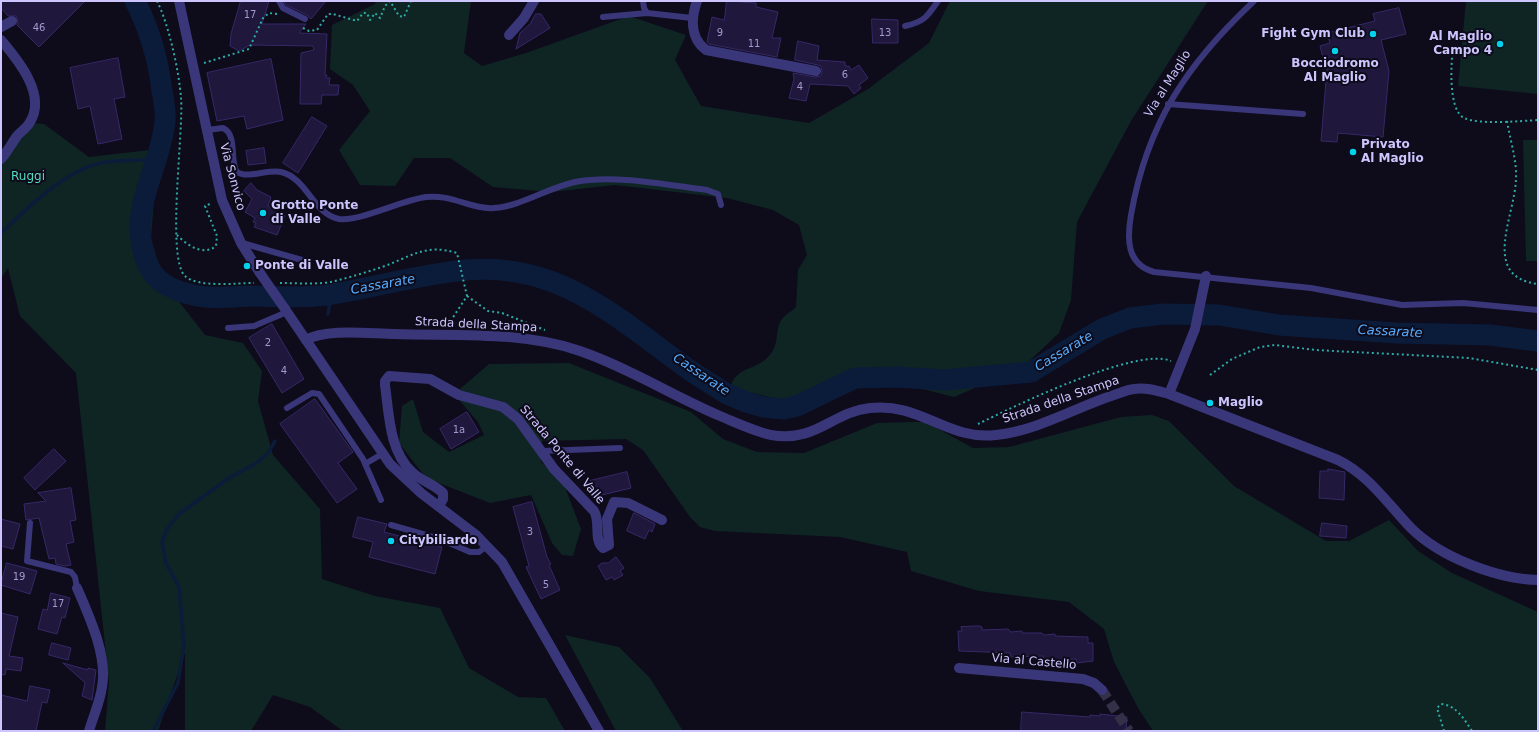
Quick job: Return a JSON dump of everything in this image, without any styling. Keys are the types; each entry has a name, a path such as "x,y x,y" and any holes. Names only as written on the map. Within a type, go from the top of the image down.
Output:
{"street":[{"name":"Via Sonvico","path":"179,1 222,200 241,243 306,340"},
{"path":"509,35 524,18 534,1"},
{"path":"697,1 692,18 698,41 709,51 816,71"},
{"path":"1,40 23,70 32,90 36,107 30,123 1,159"},
{"path":"1169,394 1195,329 1206,276"},
{"name":"Strada della Stampa","path":"306,340 313,336 353,334 518,338 557,344 595,357 686,402 738,424 761,432 780,436 806,434 856,411 886,407 915,412 964,434 985,436 997,435 1024,429 1082,406 1134,389 1152,390 1169,394 1351,466 1370,481 1412,529 1437,548 1494,573 1512,578 1538,580"},
{"path":"306,340 382,454 406,481 488,545 509,572 599,731"},
{"name":"Strada Ponte di Valle","path":"439,506 443,499 443,493 412,472 402,460 396,446 390,426 385,385 385,381 389,376 430,379 459,395 503,407 518,419 543,451 554,469 594,511 597,519 600,544 603,548 609,545 607,519 614,502 628,503 662,520"},
{"path":"77,588 96,633 103,671 100,697 88,731"},
{"name":"Via al Castello","path":"959,668 1083,680 1094,683 1102,690"}],"lane":[{"path":"279,1 283,8 305,19"},
{"path":"643,1 644,8 647,13"},
{"path":"905,26 919,23 927,18 938,1"},
{"name":"Via al Maglio","path":"1254,1 1223,30 1201,55 1168,104 1157,125 1146,154 1135,192 1128,239 1131,254 1138,264 1146,270 1311,288 1402,305 1464,303 1538,310"},
{"path":"603,17 647,13 692,18"},
{"path":"1168,104 1303,114"},
{"path":"207,130 223,128 228,132 231,140 234,169 239,174 274,171 286,174 300,184 328,214 340,219 354,218 405,201 434,196 452,198 482,207 502,207 564,184 592,180 625,180 707,190 718,194 721,205"},
{"path":"241,243 309,262"},
{"path":"228,328 254,326 286,311"},
{"path":"287,408 312,393 319,394 365,464 381,500"},
{"path":"543,451 620,448"},
{"path":"365,464 382,454"},
{"path":"30,523 27,561 71,572 75,577 77,588"},
{"path":"391,525 440,539 470,552 479,552 488,545"}],"path":[{"path":"156,1 167,28 181,98 177,235 179,264 186,276 191,280"},
{"path":"1453,48 1451,69 1456,109 1463,118 1478,121 1538,120"},
{"path":"1507,121 1517,179 1505,242 1506,266 1513,275 1524,281 1538,284"},
{"path":"177,235 185,244 196,249 212,248 217,242 217,236 205,206 222,200"},
{"path":"319,283 333,282 382,267 417,252 433,249 446,250 457,253 467,296 488,311 502,314 551,333"},
{"path":"447,326 467,296"},
{"path":"1210,375 1232,359 1260,347 1274,345 1315,350 1469,358 1538,370"},
{"path":"977,424 1055,388 1101,372 1143,360 1156,358 1168,360 1181,366"},
{"path":"1444,731 1437,708 1441,704 1447,704 1461,715 1472,731"}],"green space":[{"path":"376,1 471,1 464,53 482,66 526,53 629,16 686,35 675,60 701,106 809,123 868,89 929,43 950,1 1208,1 1131,121 1077,222 1071,300 1059,333 1023,367 954,397 911,386 863,380 800,404 730,388 736,376 761,363 771,354 776,344 778,328 782,319 796,307 798,270 807,255 799,225 773,210 727,198 615,185 551,192 493,187 450,158 414,158 395,186 360,185 339,150 370,111 353,85 330,69 332,25 375,4"},
{"name":"Al Maglio Campo 4","path":"1466,1 1538,1 1538,94 1458,86"},
{"name":"Ruggi","path":"30,123 44,124 89,157 158,149 151,238 163,281 205,335 243,343 262,371 258,401 273,455 320,509 322,579 375,596 440,608 469,668 518,697 546,698 565,731 343,731 310,707 273,695 251,731 185,731 185,653 158,731 105,731 109,682 76,373 20,316 8,268 1,278 1,159"},
{"path":"1523,140 1538,140 1538,261 1526,261"},
{"path":"569,363 691,412 723,439 757,452 804,453 877,423 926,422 973,448 1009,447 1121,417 1152,415 1169,421 1234,486 1326,541 1349,541 1389,520 1418,551 1452,573 1538,612 1538,731 1153,731 1138,708 1114,662 1104,629 1069,602 979,591 911,571 907,552 840,537 715,531 700,527 690,517 643,450 626,439 542,441 541,462 563,482 581,529 573,556 562,555 552,543 531,495 490,503 426,478 399,443 402,406 413,399 423,432 449,452 484,435 478,422 454,394 489,364"},
{"path":"565,635 619,647 650,678 683,731 616,731"}],"building":[{"path":"1,1 85,1 39,47 17,25 18,21 16,16 8,16 1,8"},
{"path":"241,1 269,1 262,24 306,24 299,33 327,34 325,75 327,75 326,78 330,78 329,85 339,85 338,95 322,95 321,104 300,104 301,53 314,50 313,46 250,45 239,51 230,46 231,34"},
{"path":"284,1 326,1 311,19 307,15 286,5"},
{"path":"727,1 756,3 756,7 778,12 772,38 781,38 777,57 709,44 707,42 712,17 724,20"},
{"path":"1399,8 1406,34 1381,40 1389,71 1383,137 1338,133 1337,142 1321,141 1328,57 1323,58 1320,46 1330,43 1327,33 1375,21 1373,14"},
{"path":"536,14 541,14 550,28 516,49 520,33 530,24"},
{"path":"872,19 898,20 898,43 873,43"},
{"path":"798,41 819,46 817,60 845,62 845,66 849,66 851,70 859,65 868,78 859,85 861,88 854,94 848,86 810,84 806,101 789,98 794,79 793,73 815,77 821,76 822,72 821,66 795,60"},
{"path":"118,58 125,97 114,99 122,139 98,144 90,106 78,109 70,68"},
{"path":"271,59 283,120 247,129 244,116 217,121 207,73"},
{"path":"312,117 327,126 298,173 283,163"},
{"path":"264,148 266,163 248,165 246,151"},
{"name":"Grotto Ponte di Valle","path":"251,183 257,190 271,197 268,206 285,216 277,235 254,227 256,223 253,222 255,218 245,212 252,199 244,191"},
{"path":"272,324 304,379 282,393 249,338"},
{"path":"315,399 353,452 338,463 357,489 337,503 280,424"},
{"path":"467,412 479,432 451,449 440,429"},
{"path":"54,449 66,461 35,490 24,478"},
{"path":"1328,469 1345,472 1344,500 1319,498 1320,471 1328,471"},
{"path":"627,472 631,488 594,497 590,481"},
{"path":"71,488 76,520 70,521 74,542 66,544 71,565 65,566 56,564 55,558 49,559 39,518 26,520 24,504 46,501 38,493"},
{"path":"532,502 547,557 551,564 549,565 560,590 541,599 526,567 529,566 513,507"},
{"path":"634,513 655,524 652,532 649,530 645,539 627,531"},
{"path":"358,517 387,524 384,532 442,547 435,574 369,557 373,542 353,537"},
{"path":"1,519 20,524 13,549 1,546"},
{"path":"1322,523 1347,526 1346,538 1320,536"},
{"path":"616,557 624,568 620,571 623,575 614,580 612,577 606,580 598,566 602,563 608,563"},
{"path":"7,563 37,571 30,594 1,585"},
{"path":"51,593 70,598 65,618 62,617 57,634 38,629 43,609 47,610"},
{"path":"1,613 18,617 9,656 23,658 21,671 6,669 5,675 1,674"},
{"path":"961,627 982,627 982,630 1008,629 1011,632 1022,631 1022,633 1042,633 1044,635 1055,634 1055,636 1088,637 1088,643 1093,643 1093,661 1077,663 1076,659 1044,660 1043,656 1011,657 1010,653 959,651 958,631 962,631"},
{"path":"52,643 71,648 68,660 49,655"},
{"path":"63,663 88,670 88,668 96,670 92,700 82,696 85,683"},
{"path":"30,686 50,690 47,703 42,702 36,731 1,731 1,695 27,701"},
{"path":"1022,712 1090,717 1090,715 1100,716 1100,714 1127,717 1126,731 1021,731"}],"waterway":[{"name":"Cassarate","path":"135,1 145,23 156,56 165,114 162,141 141,211 140,229 142,247 149,267 157,278 173,289 193,295 213,297 322,296 432,274 466,270 498,270 528,274 556,283 582,295 607,310 691,371 725,393 763,407 784,409 797,406 855,378 896,377 944,380 1031,372 1102,329 1130,318 1163,314 1219,315 1279,325 1396,333 1490,335 1538,341"},
{"path":"1,233 47,192 74,174 88,167 114,161 156,160"},
{"path":"328,314 331,295"},
{"path":"153,731 178,683 184,645 179,587 166,563 162,542 167,529 179,514 229,478 258,462 269,452 275,441"}],"tunnel":[{"path":"1102,690 1129,731"}],"place":[{"name":"Fight Gym Club","path":"1373,34"},
{"name":"Al Maglio Campo 4","path":"1500,44"},
{"name":"Bocciodromo Al Maglio","path":"1335,51"},
{"name":"Privato Al Maglio","path":"1353,152"},
{"name":"Grotto Ponte di Valle","path":"263,213"},
{"name":"Ponte di Valle","path":"247,266"},
{"name":"Maglio","path":"1210,403"},
{"name":"Citybiliardo","path":"391,541"}]}
